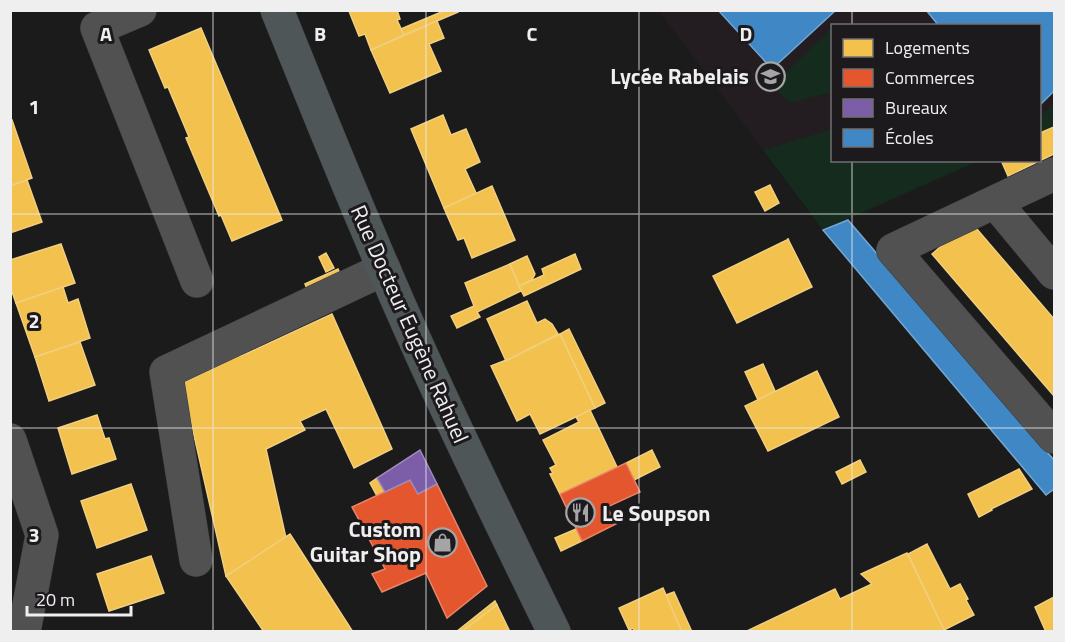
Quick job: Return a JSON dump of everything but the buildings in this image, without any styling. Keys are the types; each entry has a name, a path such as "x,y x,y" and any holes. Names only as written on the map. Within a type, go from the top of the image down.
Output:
{"main road":[{"name":"Rue Docteur Eugène Rahuel","path":"277,10 324,127 420,351 554,632"}],"street":[{"path":"140,10 97,28 197,281"},
{"path":"1054,174 893,250 1054,436"},
{"path":"995,202 1054,273"},
{"path":"196,560 166,372 384,269"},
{"path":"10,440 42,535 20,597 24,632"}],"shaded area":[{"name":"Lycée Rabelais","path":"659,11 1054,11 1054,126 1041,132 1041,24 831,24 831,162 976,162 823,230"}],"green space":[{"path":"831,29 831,92 790,103 772,86"},
{"path":"1054,103 1054,126 1041,132 1041,116"},
{"path":"831,129 831,162 976,162 823,230 763,150"}],"place":[{"name":"Lycée Rabelais","path":"770,76"},
{"name":"Le Soupson","path":"581,513"},
{"name":"Custom Guitar Shop","path":"442,542"}]}
